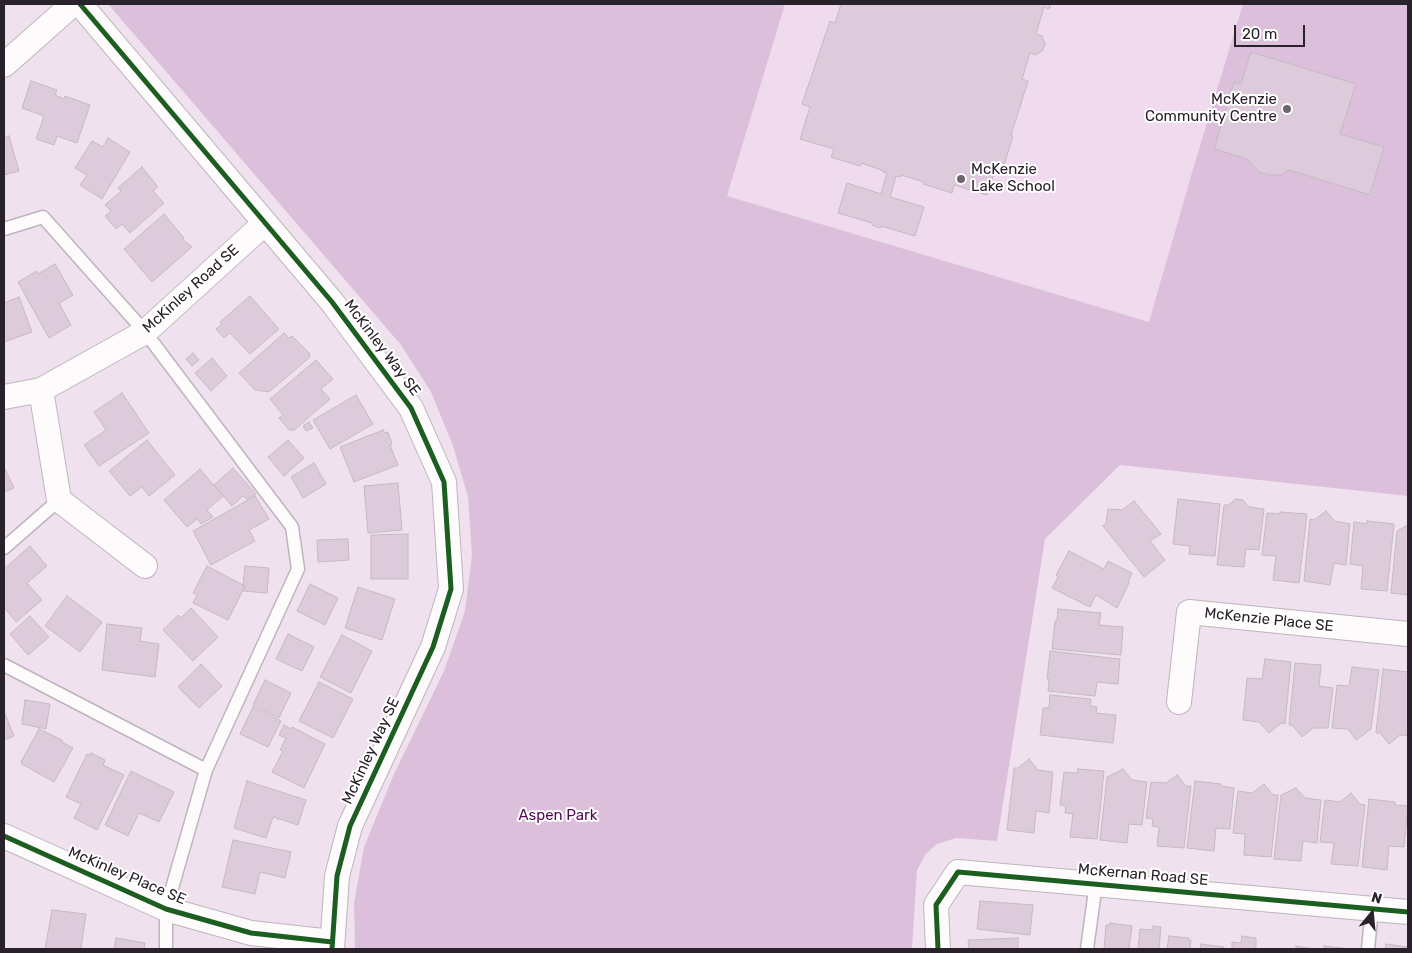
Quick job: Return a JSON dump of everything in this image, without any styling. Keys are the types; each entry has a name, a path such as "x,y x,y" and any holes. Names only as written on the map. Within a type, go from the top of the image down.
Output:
{"street":[{"path":"4,65 73,4"},
{"name":"McKinley Way SE","path":"80,4 332,302 411,408 444,482 451,588 433,647 350,826 337,876 332,946"},
{"name":"McKinley Road SE","path":"4,397 41,390 146,332 265,223"},
{"path":"41,390 59,500 145,566"},
{"name":"McKenzie Place SE","path":"1179,702 1189,612 1408,634"},
{"name":"McKinley Place SE","path":"4,836 166,909 251,933 332,946"},
{"name":"McKernan Road SE","path":"938,949 936,905 958,872 1408,912"}],"lane":[{"path":"4,229 44,217 146,332 292,527 298,569 206,770 166,909 166,949"},
{"path":"4,548 59,500"},
{"path":"4,665 206,770"},
{"path":"1087,949 1096,883"},
{"path":"1368,949 1372,909"}],"shaded area":[{"name":"McKenzie Lake School","path":"785,4 1243,4 1149,323 727,196"}],"green space":[{"name":"Aspen Park","path":"108,4 785,4 727,196 1149,322 1243,4 1408,4 1408,496 1120,465 1045,539 997,841 956,838 937,844 926,854 917,870 912,949 355,949 354,903 364,847 394,774 444,671 465,611 472,555 468,497 453,446 431,392 401,345"}],"building":[{"path":"841,4 1051,4 1049,9 1044,7 1036,34 1042,36 1045,44 1043,50 1036,55 1030,53 1022,79 1028,81 1011,135 1013,136 1004,165 997,163 987,195 954,185 952,193 901,175 900,177 896,176 890,197 924,207 915,236 881,226 880,228 872,225 872,223 838,213 847,183 881,194 887,173 861,163 860,166 831,157 834,149 800,139 810,107 802,104 830,21 835,23"},
{"name":"McKenzie Community Centre","path":"1251,52 1356,84 1340,134 1384,147 1370,195 1289,170 1281,175 1269,175 1259,172 1247,159 1214,149 1234,82 1241,84"},
{"path":"31,81 57,90 55,95 64,99 65,96 90,105 77,143 57,136 54,145 36,139 44,116 22,108"},
{"path":"9,136 19,171 4,175 4,138"},
{"path":"108,138 130,152 102,199 80,185 87,175 75,168 92,141 103,147"},
{"path":"142,167 158,187 153,191 164,203 130,233 122,224 116,229 105,216 111,211 105,205 121,191 118,188"},
{"path":"164,214 184,238 182,239 192,247 152,282 124,249"},
{"path":"55,264 73,295 59,303 71,325 49,338 18,282 37,271 38,274"},
{"path":"250,296 279,329 250,354 230,333 224,338 216,329 222,324 220,322"},
{"path":"19,297 32,332 4,342 4,303"},
{"path":"284,333 289,338 292,336 310,354 310,357 269,392 255,390 239,373"},
{"path":"193,353 199,360 192,366 186,359"},
{"path":"212,358 227,376 211,391 195,373"},
{"path":"316,360 333,379 321,389 330,399 293,431 292,429 290,431 279,418 283,415 270,399"},
{"path":"122,393 149,433 99,466 84,445 106,430 94,412"},
{"path":"356,395 373,424 330,449 313,420"},
{"path":"309,422 313,428 306,431 303,426"},
{"path":"383,430 385,433 388,432 392,444 390,445 398,465 354,482 340,447"},
{"path":"147,440 175,475 149,496 142,487 130,496 109,471"},
{"path":"288,440 304,458 284,476 268,457"},
{"path":"314,463 326,484 303,498 291,477"},
{"path":"4,467 14,488 4,492"},
{"path":"233,468 256,494 247,499 243,496 232,506 214,485"},
{"path":"200,469 223,496 207,510 213,517 201,524 197,519 187,527 164,500"},
{"path":"398,483 402,530 368,533 364,486"},
{"path":"255,496 269,519 249,530 255,541 211,565 193,531"},
{"path":"1178,499 1220,504 1215,556 1189,554 1190,546 1173,544"},
{"path":"1236,499 1243,500 1249,507 1264,509 1259,550 1246,549 1244,567 1217,565 1224,505 1228,505"},
{"path":"1134,501 1161,534 1150,541 1165,560 1144,577 1103,526 1106,523 1108,509 1122,510"},
{"path":"1326,511 1335,521 1350,524 1346,565 1334,563 1330,585 1304,581 1310,519 1314,520"},
{"path":"1280,512 1307,514 1299,583 1273,580 1276,556 1262,555 1267,513 1280,514"},
{"path":"1367,521 1394,524 1387,591 1361,589 1363,566 1350,564 1354,522 1367,524"},
{"path":"1408,525 1408,595 1391,593 1397,531"},
{"path":"408,534 408,579 371,579 371,535"},
{"path":"348,539 349,560 318,562 317,540"},
{"path":"30,546 47,566 27,583 42,600 16,622 4,607 4,569"},
{"path":"1069,551 1104,569 1108,561 1132,573 1117,608 1096,595 1090,607 1052,588 1058,577 1056,575"},
{"path":"207,566 245,586 228,620 193,603 197,595 193,593"},
{"path":"245,566 269,568 267,593 243,591 245,586 243,585"},
{"path":"310,584 338,598 325,625 297,611"},
{"path":"358,587 395,599 382,640 345,628"},
{"path":"67,596 102,622 80,652 45,626"},
{"path":"191,608 218,637 193,661 163,630 178,615 181,618"},
{"path":"1058,609 1101,613 1099,625 1123,627 1121,655 1052,649"},
{"path":"30,616 49,637 28,655 10,634"},
{"path":"107,624 142,628 140,641 159,644 155,677 102,670"},
{"path":"288,634 314,647 302,671 276,659"},
{"path":"342,635 372,651 351,693 320,677"},
{"path":"1050,651 1120,659 1118,684 1097,682 1095,696 1048,691 1049,679 1047,679"},
{"path":"1265,659 1291,662 1285,724 1281,723 1269,733 1259,722 1243,720 1247,678 1262,679"},
{"path":"1295,663 1321,665 1319,686 1333,688 1328,728 1313,728 1302,737 1293,726 1289,725"},
{"path":"201,664 222,686 199,708 178,687"},
{"path":"1352,667 1379,670 1371,729 1356,740 1348,729 1332,728 1337,685 1349,686"},
{"path":"1383,669 1408,672 1408,736 1400,735 1389,744 1380,733 1376,733"},
{"path":"265,680 291,693 279,718 253,705"},
{"path":"319,682 353,699 333,738 299,721"},
{"path":"1050,695 1091,699 1090,706 1097,707 1096,713 1116,715 1113,743 1040,735 1043,708 1049,708"},
{"path":"25,700 50,704 46,729 22,724"},
{"path":"253,707 281,721 268,747 240,734"},
{"path":"4,711 14,736 4,740"},
{"path":"284,725 291,729 292,727 325,744 304,788 272,772 283,751 280,750 286,738 279,735"},
{"path":"39,729 60,739 73,748 54,782 21,762"},
{"path":"91,753 105,760 103,765 124,775 97,830 74,818 81,804 66,797 87,754 90,755"},
{"path":"1029,759 1038,770 1053,772 1049,813 1036,811 1034,833 1007,830 1014,768 1018,768"},
{"path":"1078,769 1104,771 1097,839 1070,837 1073,814 1065,813 1066,806 1060,805 1064,772 1077,773"},
{"path":"1123,769 1132,780 1147,782 1142,825 1129,824 1127,843 1100,840 1107,777"},
{"path":"131,771 174,792 159,822 139,813 128,836 105,825"},
{"path":"1177,775 1186,786 1191,786 1184,848 1157,846 1159,827 1152,826 1153,819 1146,818 1151,782 1166,783"},
{"path":"247,781 306,800 298,825 273,817 266,838 234,828"},
{"path":"1195,781 1221,784 1221,786 1234,788 1230,829 1216,828 1214,851 1187,848"},
{"path":"1264,784 1273,795 1278,795 1271,857 1244,855 1245,834 1233,833 1238,791 1252,793"},
{"path":"1296,788 1305,798 1321,800 1317,843 1303,841 1301,861 1274,859 1281,795"},
{"path":"1351,793 1360,804 1365,805 1358,866 1331,864 1334,843 1320,842 1325,800 1340,802"},
{"path":"1369,799 1395,802 1395,805 1408,806 1404,847 1389,846 1387,870 1362,867"},
{"path":"233,840 291,852 285,878 260,872 255,894 222,887"},
{"path":"980,901 1033,905 1030,935 977,929"},
{"path":"52,910 86,914 81,949 45,949"},
{"path":"1110,923 1132,926 1129,949 1104,949 1106,925 1110,925"},
{"path":"1153,926 1161,927 1159,949 1138,949 1140,929 1153,930"},
{"path":"1169,936 1189,938 1188,940 1191,940 1190,949 1167,949"},
{"path":"1242,936 1256,938 1256,949 1232,949 1232,942 1241,943"},
{"path":"116,938 145,943 144,949 114,949"},
{"path":"1018,938 1018,949 969,949 968,940"},
{"path":"1201,944 1224,947 1223,949 1200,949"},
{"path":"1386,944 1408,947 1408,949 1385,949"},
{"path":"1296,946 1315,949 1296,949"},
{"path":"1324,946 1350,949 1324,949"}],"cycle path":[{"path":"80,4 332,302 411,408 444,482 451,589 433,647 350,826 337,876 332,949"},
{"path":"4,836 166,909 251,933 332,942"},
{"path":"938,949 936,905 958,872 1408,912"}],"place":[{"name":"McKenzie Community Centre","path":"1287,109"},
{"name":"McKenzie Lake School","path":"961,179"}]}
